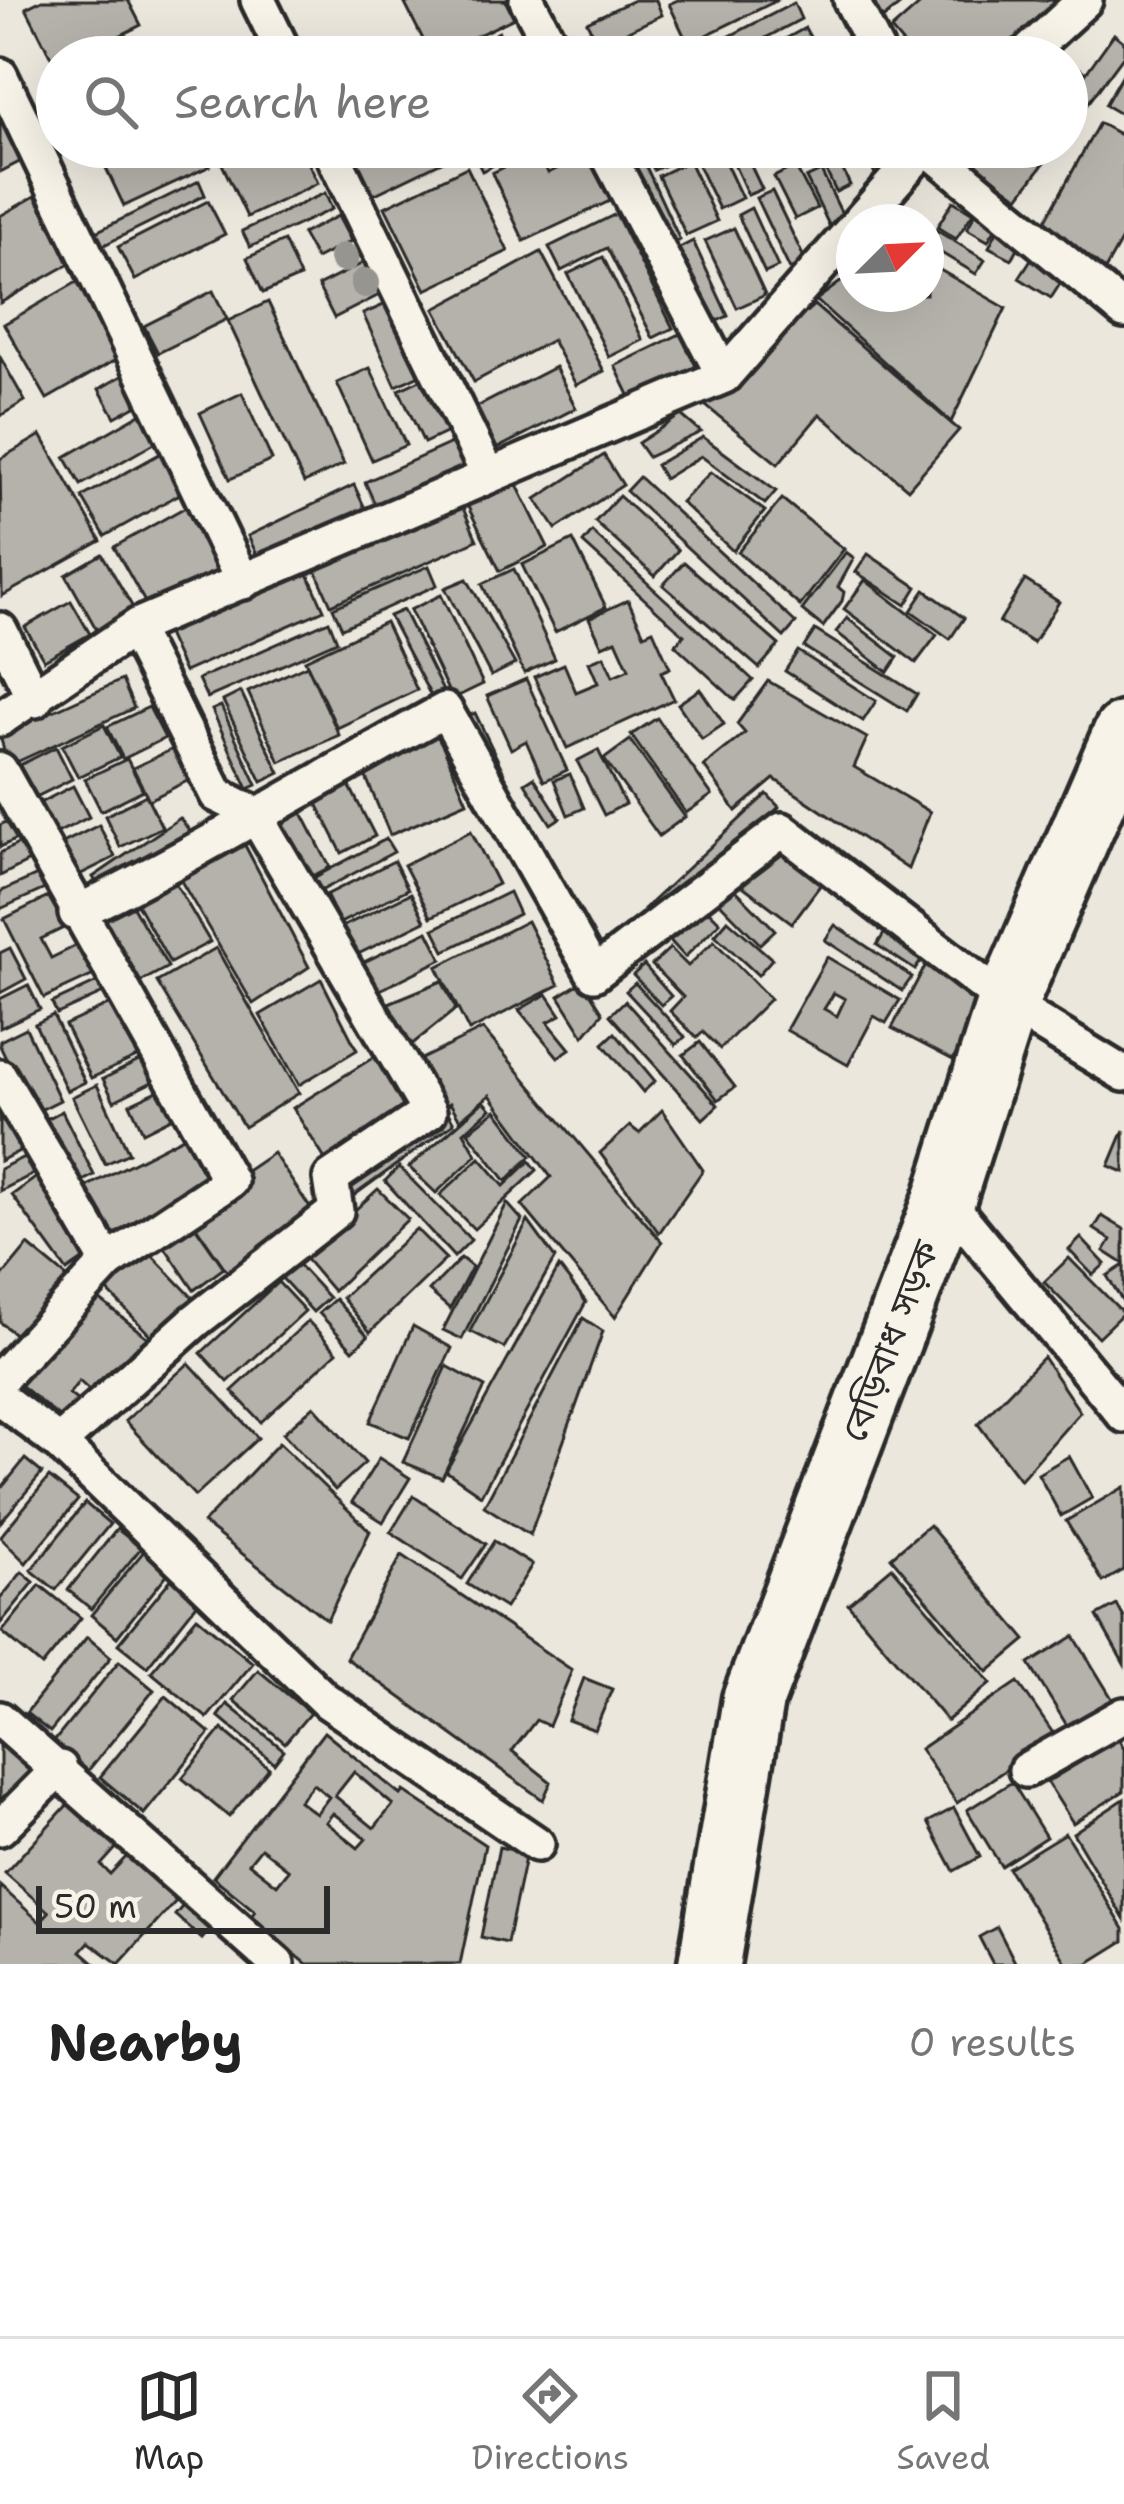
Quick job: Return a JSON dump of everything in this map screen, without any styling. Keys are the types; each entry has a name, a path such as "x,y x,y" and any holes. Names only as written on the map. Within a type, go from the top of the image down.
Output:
{"highway":[{"name":"বেড়িবাধ সড়ক","path":"709,1964 753,1700 945,1198 1007,1003 1124,733"}],"street":[{"path":"258,0 276,36"},
{"path":"527,0 546,36"},
{"path":"851,0 869,36"},
{"path":"1046,36 1085,0"},
{"path":"0,75 36,150"},
{"path":"45,168 243,582"},
{"path":"339,168 488,474"},
{"path":"615,168 724,376"},
{"path":"876,204 907,168"},
{"path":"951,168 1124,311"},
{"path":"0,719 139,626 724,376 836,249"},
{"path":"0,630 34,700"},
{"path":"58,1444 195,1321 336,1211 331,1178 429,1112 254,814 217,795 135,632"},
{"path":"76,913 171,866 254,814 445,710 594,974 782,830 1007,1003 1124,1074"},
{"path":"0,770 230,1181 108,1262 0,1379"},
{"path":"0,1077 108,1262"},
{"path":"945,1198 1113,1375 1124,1415"},
{"path":"0,1398 58,1444 324,1699 537,1844"},
{"path":"1026,1770 1124,1715"},
{"path":"0,1718 277,1964"},
{"path":"0,1828 60,1768"}],"building":[{"path":"42,0 128,0 141,25 119,36 40,36 26,8"},
{"path":"414,0 505,0 514,18 476,36 421,36 405,4"},
{"path":"634,0 656,0 662,15 617,36 594,36 587,22"},
{"path":"678,0 778,0 704,36 684,36 669,4"},
{"path":"867,0 906,0 880,21"},
{"path":"925,0 1070,0 1030,36 896,36 891,30"},
{"path":"794,3 801,19 769,36 730,36"},
{"path":"1114,34 1124,42 1124,55 1088,104 1088,70"},
{"path":"1124,72 1124,116 1105,105"},
{"path":"0,107 27,158 0,172"},
{"path":"1099,123 1124,137 1124,236 1102,275 1036,238 1074,168 1088,168 1088,143"},
{"path":"106,168 206,168 124,206"},
{"path":"224,168 311,168 318,183 247,217"},
{"path":"355,168 429,168 369,197"},
{"path":"467,168 508,251 426,290 385,207"},
{"path":"502,168 546,168 548,173 559,168 600,168 614,199 524,241 492,173"},
{"path":"622,168 647,168 680,240 661,249"},
{"path":"675,168 692,168 717,221 686,235 658,176"},
{"path":"699,168 728,168 742,198 719,209"},
{"path":"736,168 752,168 762,189 748,195"},
{"path":"796,168 817,208 795,219 774,177"},
{"path":"825,168 842,168 850,185 836,192"},
{"path":"980,168 1040,168 1019,197"},
{"path":"821,171 837,204 836,227 831,229 806,178"},
{"path":"199,181 205,195 102,246 96,232"},
{"path":"772,191 808,266 792,274 756,198"},
{"path":"325,193 332,209 250,247 242,231"},
{"path":"35,196 73,262 0,303 0,216"},
{"path":"208,201 225,234 135,280 118,247"},
{"path":"953,201 973,213 956,239 944,231 944,216"},
{"path":"751,208 778,267 765,273 738,215"},
{"path":"616,214 673,328 653,338 607,248 561,271 549,247"},
{"path":"975,214 997,226 988,241 967,229"},
{"path":"338,216 351,241 316,259 302,234"},
{"path":"734,228 765,295 737,308 705,241"},
{"path":"998,229 1022,241 1012,259 989,247"},
{"path":"944,235 985,260 976,274 944,255"},
{"path":"284,241 300,277 263,293 247,258"},
{"path":"693,241 728,316 704,327 670,253"},
{"path":"541,252 604,371 576,385 552,340 474,382 435,309"},
{"path":"1035,253 1067,273 1051,298 1019,278"},
{"path":"375,257 391,289 334,318 318,286"},
{"path":"603,257 643,340 609,357 568,274"},
{"path":"944,272 1006,308 951,422 816,300 836,285 836,312 944,312"},
{"path":"84,278 126,354 47,399 4,324"},
{"path":"213,291 227,319 158,353 144,326"},
{"path":"402,297 434,368 396,386 363,314"},
{"path":"268,302 344,464 304,483 228,321"},
{"path":"814,305 959,430 908,489 820,414 778,464 701,402"},
{"path":"680,334 696,366 631,399 615,366"},
{"path":"0,357 25,401 0,416"},
{"path":"555,367 576,408 494,450 473,409"},
{"path":"370,368 406,445 372,460 337,383"},
{"path":"134,369 150,398 115,417 99,389"},
{"path":"435,373 460,426 424,443 399,390"},
{"path":"242,393 272,460 230,479 200,413"},
{"path":"149,409 165,437 81,485 65,457"},
{"path":"681,415 701,432 648,457 638,443"},
{"path":"41,435 101,541 2,596 0,459"},
{"path":"465,437 479,468 379,513 365,482"},
{"path":"703,437 776,491 765,504 701,456 664,479 656,465"},
{"path":"172,447 194,486 105,536 82,497"},
{"path":"604,455 623,485 556,529 536,499"},
{"path":"510,471 548,547 500,571 462,495"},
{"path":"711,472 765,511 733,551 681,502"},
{"path":"639,477 796,623 784,637 626,491"},
{"path":"354,485 370,519 264,570 248,536"},
{"path":"454,488 477,540 331,605 308,553"},
{"path":"619,496 678,550 655,576 595,522"},
{"path":"782,499 844,549 800,606 738,552"},
{"path":"198,500 235,573 155,620 114,547"},
{"path":"592,532 753,680 735,700 675,645 684,635 583,543"},
{"path":"573,540 606,607 555,632 522,565"},
{"path":"846,552 854,558 838,587 844,592 842,601 823,627 802,610"},
{"path":"102,554 140,620 103,641 66,575"},
{"path":"868,554 917,587 906,605 856,572"},
{"path":"302,560 324,610 184,672 162,623"},
{"path":"684,562 779,645 759,668 663,585"},
{"path":"429,566 437,585 342,628 333,608"},
{"path":"514,569 555,659 524,673 482,584"},
{"path":"467,579 515,664 491,676 445,588"},
{"path":"865,580 937,635 916,663 844,609"},
{"path":"1025,580 1059,602 1033,643 999,622"},
{"path":"925,590 964,618 950,639 911,611"},
{"path":"441,595 483,684 452,699 410,610"},
{"path":"628,600 644,634 653,630 670,668 661,672 674,699 567,748 534,677 564,664 576,692 598,683 589,662 604,656 613,676 629,669 616,640 602,646 589,618"},
{"path":"71,601 90,634 44,660 25,627"},
{"path":"403,610 444,693 432,698 389,616"},
{"path":"847,618 898,657 888,672 836,632"},
{"path":"329,621 337,641 207,698 198,679"},
{"path":"385,622 417,690 337,728 305,660"},
{"path":"815,630 917,694 907,711 804,647"},
{"path":"798,651 876,701 863,721 785,671"},
{"path":"307,665 339,735 280,762 248,692"},
{"path":"526,679 567,770 544,781 526,741 511,749 487,696"},
{"path":"122,680 134,708 8,766 0,735"},
{"path":"768,681 867,738 854,767 930,812 908,869 774,779 736,811 704,766 745,733 737,724"},
{"path":"185,685 229,775 217,781 172,691"},
{"path":"700,689 724,724 702,739 678,704"},
{"path":"241,692 280,773 262,782 223,701"},
{"path":"221,706 257,785 248,789 212,710"},
{"path":"149,707 165,738 123,759 107,727"},
{"path":"475,713 506,777 493,784 462,719"},
{"path":"657,718 712,795 686,813 631,735"},
{"path":"104,725 120,757 78,777 62,746"},
{"path":"437,732 467,802 390,835 361,765"},
{"path":"630,740 685,817 659,836 604,759"},
{"path":"56,747 72,779 30,800 14,768"},
{"path":"175,748 191,779 149,800 133,768"},
{"path":"598,750 625,804 604,815 577,761"},
{"path":"127,759 143,790 101,811 85,779"},
{"path":"570,774 584,808 568,815 554,780"},
{"path":"534,777 560,818 551,824 525,783"},
{"path":"348,783 375,836 342,853 315,800"},
{"path":"73,786 89,817 47,838 32,807"},
{"path":"767,794 779,807 656,922 644,909"},
{"path":"146,795 162,827 120,847 105,816"},
{"path":"301,811 330,867 303,881 274,824"},
{"path":"17,817 25,835 0,847 0,825"},
{"path":"180,818 198,842 103,894 93,877"},
{"path":"99,825 115,857 73,878 57,846"},
{"path":"471,831 498,884 431,917 404,865"},
{"path":"240,836 309,967 253,1004 174,869"},
{"path":"386,839 394,852 313,895 306,882"},
{"path":"26,840 35,858 0,876 0,853"},
{"path":"771,841 824,880 792,923 740,884"},
{"path":"394,861 408,889 340,923 326,895"},
{"path":"42,873 49,887 0,909 0,892"},
{"path":"170,874 210,942 170,963 132,895"},
{"path":"733,887 775,930 760,944 719,902"},
{"path":"58,892 74,923 41,939 51,958 86,941 100,972 44,998 4,919"},
{"path":"509,892 519,914 445,951 434,929"},
{"path":"411,893 425,921 356,955 342,927"},
{"path":"128,898 168,967 129,988 91,918"},
{"path":"701,903 720,922 685,957 666,936"},
{"path":"728,920 772,959 758,975 715,935"},
{"path":"527,921 559,985 469,1031 437,967"},
{"path":"835,925 912,977 902,991 825,940"},
{"path":"888,927 927,952 915,970 877,945"},
{"path":"428,931 442,959 374,993 360,964"},
{"path":"714,941 770,999 720,1049 703,1032 697,1038 670,1011 683,997 652,965 670,948 688,966"},
{"path":"10,948 26,979 0,993 0,953"},
{"path":"216,948 299,1093 244,1127 157,982"},
{"path":"827,957 900,1000 886,1023 874,1016 848,1065 786,1030","holes":["834,993 845,999 837,1016 824,1009"]},
{"path":"929,959 989,991 953,1060 892,1028"},
{"path":"644,965 671,996 661,1005 633,975"},
{"path":"106,978 112,989 57,1014 52,1003"},
{"path":"321,979 357,1050 299,1085 260,1015"},
{"path":"442,981 456,1009 405,1050 379,1007"},
{"path":"583,981 603,1013 584,1036 559,996"},
{"path":"635,983 685,1037 676,1045 626,991"},
{"path":"28,985 40,1009 0,1028 0,999"},
{"path":"547,994 561,1015 548,1022 570,1049 558,1057 519,1010"},
{"path":"117,1001 141,1055 91,1078 65,1025"},
{"path":"625,1001 718,1105 703,1119 610,1015"},
{"path":"53,1015 85,1082 67,1091 35,1024"},
{"path":"26,1028 60,1100 32,1114 0,1046 0,1041"},
{"path":"483,1029 662,1242 615,1317 522,1205 551,1177 490,1095 460,1120 450,1103 434,1115 413,1063"},
{"path":"615,1033 655,1081 643,1092 603,1044"},
{"path":"700,1042 735,1087 718,1100 683,1055"},
{"path":"382,1052 416,1108 328,1164 293,1108"},
{"path":"151,1055 162,1077 114,1101 103,1079"},
{"path":"97,1085 129,1153 105,1164 72,1097"},
{"path":"166,1087 179,1114 143,1132 130,1104"},
{"path":"484,1101 491,1109 464,1132 477,1155 436,1193 409,1167"},
{"path":"0,1106 23,1149 0,1161"},
{"path":"446,1109 454,1123 349,1199 337,1181"},
{"path":"496,1110 531,1156 506,1181 468,1132"},
{"path":"662,1110 703,1170 659,1233 600,1153 630,1126 639,1133"},
{"path":"62,1111 94,1175 73,1186 41,1122"},
{"path":"1124,1130 1124,1172 1109,1166"},
{"path":"191,1133 216,1181 110,1251 80,1190"},
{"path":"273,1153 317,1218 231,1277 186,1212"},
{"path":"24,1157 33,1174 0,1191 0,1169"},
{"path":"480,1158 504,1186 530,1161 537,1170 474,1229 440,1195"},
{"path":"399,1167 471,1240 454,1257 385,1181"},
{"path":"38,1176 94,1252 67,1271 12,1195"},
{"path":"378,1189 408,1219 333,1291 304,1257"},
{"path":"507,1203 522,1220 462,1339 443,1330"},
{"path":"188,1216 224,1268 194,1290 158,1237"},
{"path":"1102,1216 1124,1229 1124,1264 1104,1251 1111,1240 1094,1229"},
{"path":"528,1221 555,1258 504,1348 470,1331"},
{"path":"416,1229 446,1259 370,1332 342,1298"},
{"path":"1081,1238 1105,1264 1093,1275 1069,1250"},
{"path":"28,1245 74,1283 25,1343 0,1322 0,1279"},
{"path":"144,1247 193,1298 152,1337 103,1286"},
{"path":"461,1258 472,1267 450,1309 429,1291"},
{"path":"1069,1258 1123,1313 1098,1337 1044,1282"},
{"path":"295,1261 329,1298 313,1312 279,1275"},
{"path":"1124,1265 1124,1303 1107,1276"},
{"path":"559,1267 586,1302 481,1495 446,1471"},
{"path":"278,1282 305,1311 228,1382 201,1353"},
{"path":"89,1291 148,1338 99,1399 79,1381 69,1394 87,1408 71,1427 16,1382"},
{"path":"335,1299 368,1336 353,1350 319,1313"},
{"path":"583,1318 603,1331 530,1535 484,1506"},
{"path":"308,1321 337,1352 261,1422 232,1391"},
{"path":"413,1326 452,1348 409,1438 370,1422"},
{"path":"1043,1357 1080,1412 1020,1480 978,1424"},
{"path":"189,1363 258,1438 195,1496 125,1421"},
{"path":"447,1366 485,1387 442,1478 403,1462"},
{"path":"314,1406 365,1463 335,1490 283,1433"},
{"path":"279,1443 370,1531 327,1620 203,1523"},
{"path":"1069,1456 1092,1498 1061,1516 1038,1474"},
{"path":"379,1458 410,1478 383,1522 352,1502"},
{"path":"25,1459 42,1473 0,1523 0,1490"},
{"path":"49,1477 78,1500 26,1563 0,1537"},
{"path":"1124,1487 1124,1570 1103,1582 1066,1521"},
{"path":"413,1496 486,1544 462,1579 391,1532"},
{"path":"85,1503 110,1524 56,1590 31,1570"},
{"path":"929,1525 1026,1640 988,1672 891,1557"},
{"path":"117,1529 141,1548 91,1609 68,1590"},
{"path":"494,1541 532,1565 505,1608 467,1584"},
{"path":"144,1551 169,1572 117,1637 91,1615"},
{"path":"402,1555 572,1670 549,1726 536,1720 512,1751 551,1782 543,1800 346,1658"},
{"path":"892,1567 991,1683 947,1721 848,1604"},
{"path":"22,1572 34,1582 0,1624 0,1599"},
{"path":"172,1578 200,1600 147,1667 118,1644"},
{"path":"40,1585 81,1618 42,1666 2,1632"},
{"path":"1117,1605 1124,1618 1124,1664 1097,1616"},
{"path":"197,1617 253,1663 207,1718 151,1672"},
{"path":"1074,1636 1116,1705 1071,1732 1029,1664"},
{"path":"87,1637 111,1657 50,1732 26,1713"},
{"path":"119,1661 154,1690 87,1772 52,1744"},
{"path":"258,1670 310,1713 285,1743 233,1700"},
{"path":"584,1678 612,1689 595,1730 568,1720"},
{"path":"1018,1682 1055,1736 957,1803 920,1749"},
{"path":"166,1696 210,1733 144,1814 100,1777"},
{"path":"227,1704 284,1750 274,1763 218,1716"},
{"path":"222,1729 269,1768 229,1817 182,1778"},
{"path":"324,1732 401,1795 404,1791 485,1845 460,1964 307,1964 250,1918 255,1911 213,1877","holes":["354,1772 393,1805 374,1828 335,1796","313,1784 329,1797 316,1814 299,1801","333,1813 366,1839 358,1848 326,1822","261,1848 289,1870 277,1885 249,1863"]},
{"path":"0,1737 31,1769 0,1800"},
{"path":"1118,1739 1124,1749 1124,1791 1073,1823 1047,1782"},
{"path":"1012,1782 1046,1837 1001,1866 967,1810"},
{"path":"1124,1799 1124,1919 1073,1833"},
{"path":"69,1803 117,1847 101,1865 110,1874 127,1856 176,1901 119,1964 89,1942 81,1951 96,1964 0,1964 0,1886 40,1922 49,1912 5,1873"},
{"path":"954,1808 980,1857 954,1871 928,1822"},
{"path":"1065,1833 1124,1929 1124,1941 1087,1964 1067,1964 1008,1868"},
{"path":"499,1847 526,1853 507,1943 481,1937"},
{"path":"187,1901 214,1925 202,1939 175,1915"},
{"path":"997,1927 1016,1964 993,1964 979,1937"}]}
